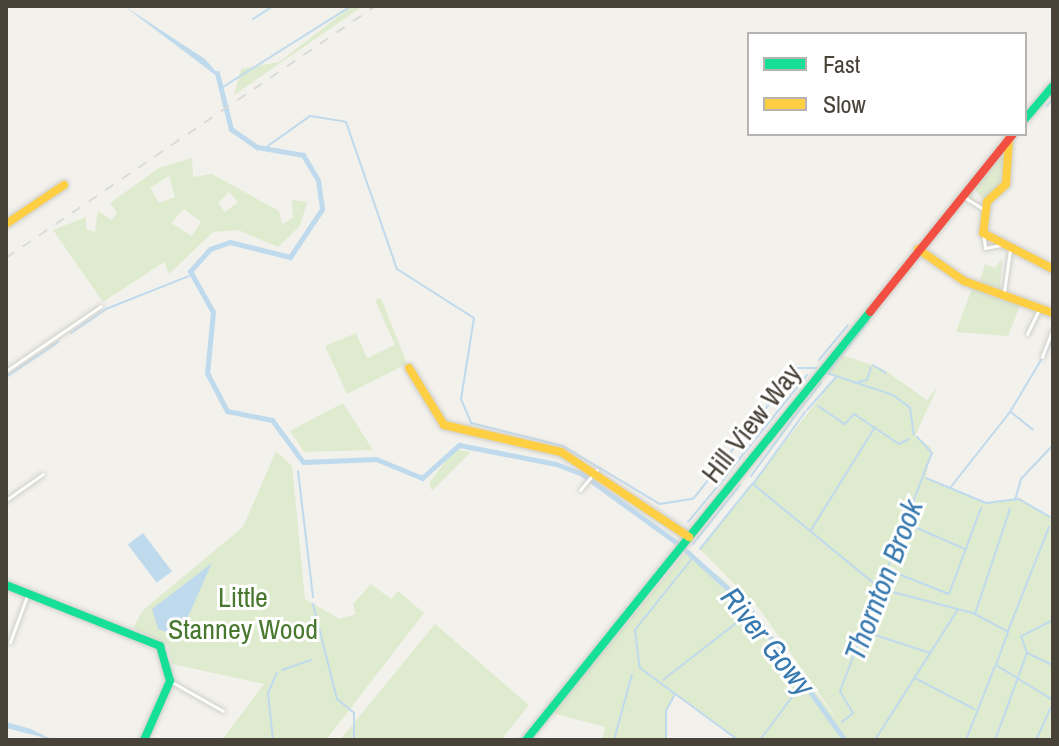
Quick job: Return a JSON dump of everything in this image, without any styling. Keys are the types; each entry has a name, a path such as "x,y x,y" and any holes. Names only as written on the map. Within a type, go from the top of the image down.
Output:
{"street":[{"path":"1027,117 1053,86"},
{"path":"1011,136 1014,147 1006,184 985,210 983,233 1011,252 1053,269"},
{"name":"Hill View Way","path":"526,740 1011,136"},
{"path":"6,224 64,185"},
{"path":"962,196 985,210"},
{"path":"918,249 955,277 1004,292 1053,313"},
{"path":"1004,292 1011,252"},
{"path":"6,371 101,306"},
{"path":"1027,334 1040,306"},
{"path":"1042,357 1053,329"},
{"path":"409,368 449,428 561,452 597,470 689,537"},
{"path":"580,490 597,470"},
{"path":"6,500 43,474"},
{"path":"6,585 155,642 170,661 170,681 144,740"},
{"path":"10,642 28,593"},
{"path":"170,681 223,711"}],"green space":[{"path":"352,6 363,6 234,95 241,69 279,62"},
{"path":"1012,144 1004,184 984,200 974,189 972,198 983,205 972,200 967,196"},
{"path":"192,158 193,177 212,174 279,211 282,224 293,218 292,200 307,202 300,226 278,247 238,230 213,232 169,274 164,262 103,302 53,230 86,217 86,229 95,232 98,211 112,220 117,213 110,203 159,168","holes":["169,176 175,197 159,203 150,188","229,192 238,202 225,212 218,203","184,209 201,222 192,236 171,223"]},
{"path":"1002,258 1000,289 980,281 985,264 995,268"},
{"path":"972,288 1022,300 1008,336 956,332"},
{"path":"381,298 407,364 347,394 325,346 356,333 367,358 395,345 375,300"},
{"path":"842,355 883,369 927,400 938,386 915,436 931,447 926,478 986,503 1019,499 1053,518 1053,740 738,740 676,693 666,711 666,740 602,740 605,727 552,713 687,551 727,583 840,723 760,610 700,549 837,376 828,373"},
{"path":"343,403 373,450 304,452 290,431"},
{"path":"455,449 471,452 432,491 429,483"},
{"name":"Little Stanney Wood","path":"276,451 292,466 305,599 340,619 356,614 353,604 371,584 391,599 398,591 424,613 326,740 222,740 264,684 172,664 168,645 133,628 143,610 243,527"},
{"path":"435,624 529,705 501,740 340,740"}],"water":[{"path":"124,6 205,59 220,76 218,77"},
{"path":"143,533 172,571 157,583 128,544"},
{"path":"212,563 179,637 158,629 152,609"},
{"path":"6,722 31,729 53,740 6,728"}],"waterway":[{"path":"253,19 273,6"},
{"name":"Thornton Brook","path":"223,87 351,6"},
{"name":"River Gowy","path":"217,73 231,129 257,147 303,155 318,180 322,209 290,257 230,242 210,249 190,271 213,312 207,373 227,411 272,420 303,462 376,459 422,478 459,445 556,464 582,474 677,543"},
{"path":"1047,106 1053,98"},
{"name":"Thornton Brook","path":"265,148 310,116 346,122 397,269 474,318 461,399 471,423 563,446 660,504 693,499 798,368 816,368"},
{"path":"71,333 106,309 189,276"},
{"path":"829,372 869,321"},
{"path":"819,360 848,325"},
{"path":"950,488 1010,412 1053,340"},
{"path":"6,377 58,342"},
{"path":"873,365 886,373"},
{"path":"855,383 867,380 871,368"},
{"name":"Thornton Brook","path":"827,373 893,395 910,408 914,435"},
{"path":"728,473 807,375"},
{"path":"807,410 837,376"},
{"path":"802,407 821,383"},
{"path":"818,406 845,424 854,414 899,444 909,439"},
{"path":"751,476 801,408"},
{"path":"805,412 753,484 881,589 973,613 1008,632 996,665 1053,700"},
{"path":"1011,412 1033,430"},
{"path":"811,530 875,427"},
{"name":"Thornton Brook","path":"842,722 853,713 840,691 932,453 917,437"},
{"path":"1015,500 1021,479 1053,445"},
{"path":"298,471 313,597"},
{"path":"688,522 727,475"},
{"path":"926,478 986,503 1019,499 1050,517"},
{"path":"700,549 752,484"},
{"path":"693,544 740,485"},
{"path":"888,589 896,573 949,594 981,508"},
{"path":"975,614 1010,509"},
{"path":"910,525 965,549"},
{"path":"1008,631 1049,527"},
{"name":"River Gowy","path":"683,548 749,608 845,740"},
{"path":"694,556 635,630 640,668 738,740"},
{"path":"313,604 337,699 354,713 354,740"},
{"path":"875,740 957,611"},
{"path":"663,680 744,617"},
{"path":"1053,620 1021,636 1027,653 1053,665"},
{"path":"872,634 930,653"},
{"path":"995,740 1027,653"},
{"path":"282,670 311,660"},
{"path":"966,740 995,666"},
{"path":"273,740 268,693 277,673"},
{"path":"614,740 632,674"},
{"path":"915,678 974,709"},
{"path":"760,740 798,689"},
{"path":"666,740 666,711 675,694"},
{"path":"1036,740 1053,703"}],"railway":[{"path":"6,258 375,6"}],"traffic: fast":[{"path":"1027,117 1053,86"},
{"path":"526,740 870,312"},
{"path":"6,585 160,646 170,681 144,740"}],"traffic: slow":[{"path":"1009,138 1006,184 987,202 983,233 1053,269"},
{"path":"6,224 64,185"},
{"path":"918,249 964,281 1053,313"},
{"path":"409,368 444,425 561,452 689,537"}],"traffic: jam":[{"path":"870,312 1011,136"}]}
